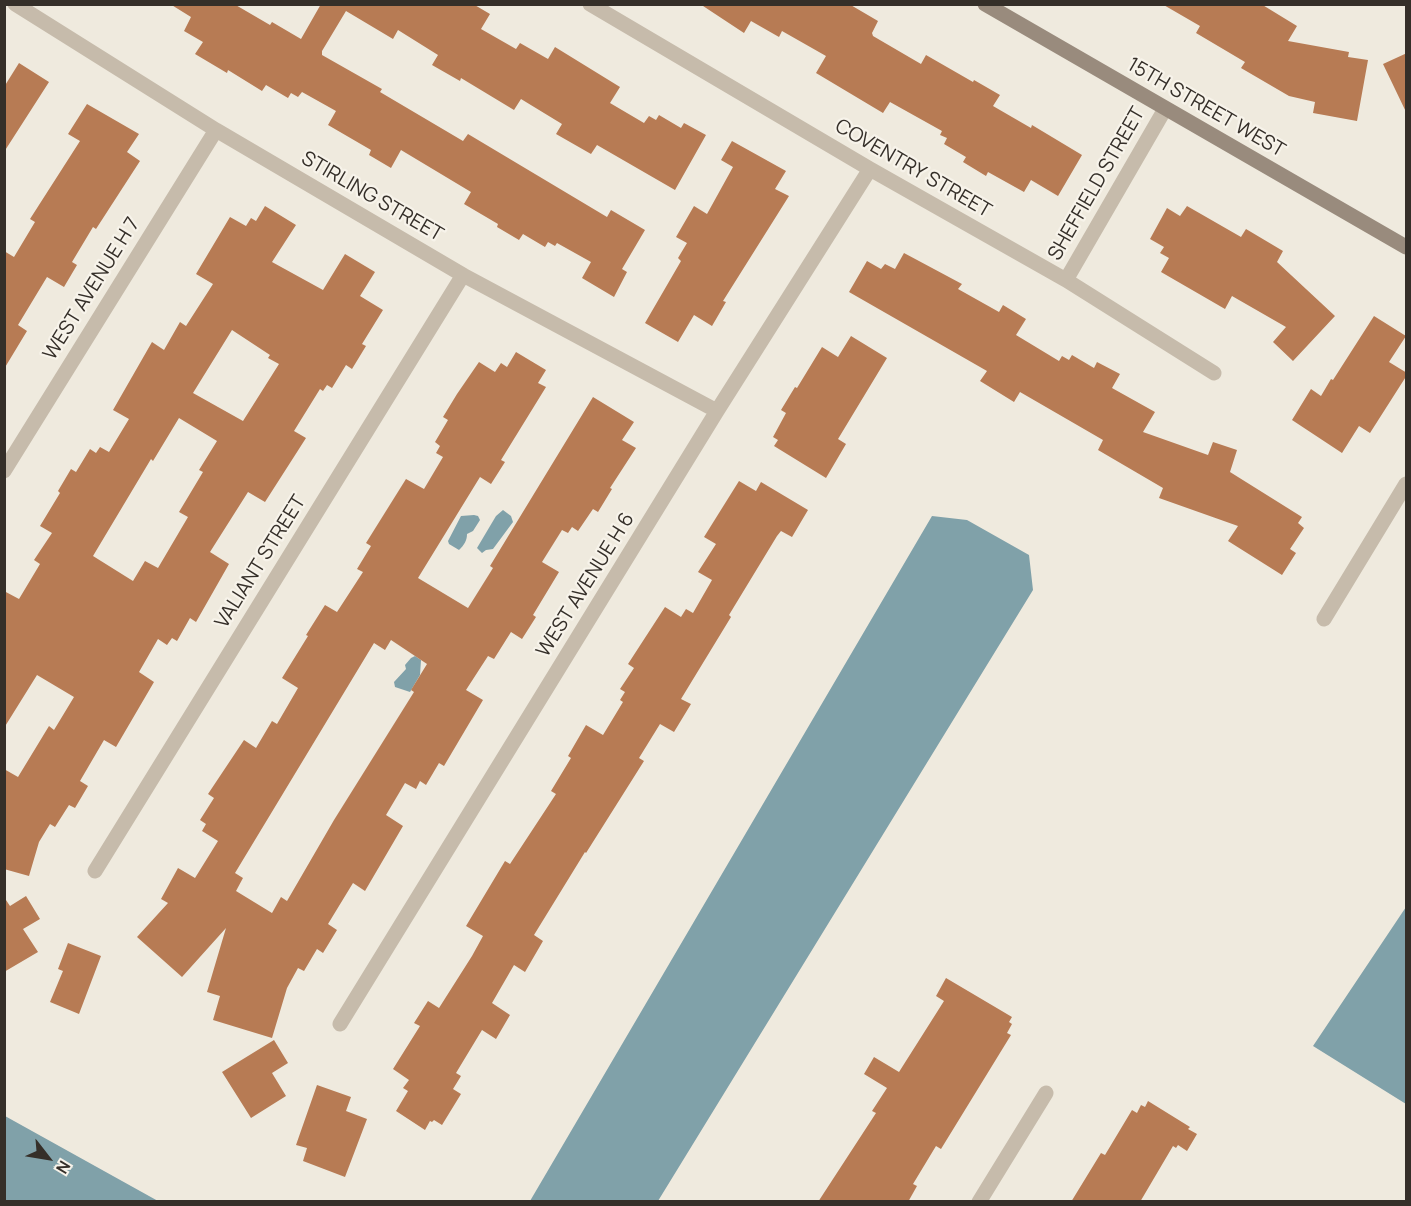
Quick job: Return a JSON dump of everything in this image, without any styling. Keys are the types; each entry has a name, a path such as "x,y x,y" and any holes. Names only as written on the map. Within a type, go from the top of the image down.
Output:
{"street":[{"name":"STIRLING STREET","path":"15,4 216,130 463,275 717,411"},
{"name":"COVENTRY STREET","path":"590,4 870,169 1066,280 1214,373"},
{"name":"15TH STREET WEST","path":"985,4 1407,247"},
{"name":"SHEFFIELD STREET","path":"1066,280 1165,109"},
{"name":"WEST AVENUE H 7","path":"4,471 216,130"},
{"name":"WEST AVENUE H 6","path":"340,1024 717,411 870,169"},
{"name":"VALIANT STREET","path":"95,871 463,275"},
{"path":"1324,619 1407,483"},
{"path":"979,1202 1046,1093"}],"water":[{"path":"503,510 511,516 513,522 493,549 482,553 477,548 496,516"},
{"path":"474,515 480,520 473,531 467,534 466,541 459,550 449,544 448,541 461,516"},
{"path":"932,516 967,520 1029,555 1033,590 658,1201 530,1201"},
{"path":"415,656 421,660 420,675 410,692 395,687 394,682 406,669 405,665"},
{"path":"1406,907 1406,1104 1313,1046"},
{"path":"5,1116 158,1201 5,1201"}],"building":[{"path":"170,4 234,4 270,25 272,22 301,39 321,4 473,4 490,14 481,29 516,49 520,43 548,59 555,47 620,87 610,103 644,123 649,116 656,120 659,115 681,128 684,123 706,135 675,190 597,145 591,154 556,134 562,124 521,99 514,110 461,78 460,81 432,65 438,55 398,30 393,39 346,11 322,51 322,55 382,89 380,92 463,141 468,134 607,217 611,210 645,230 622,269 627,272 614,297 582,278 591,262 557,243 555,246 548,242 545,247 523,234 519,240 497,227 498,224 464,204 471,192 401,150 391,168 369,155 371,150 328,125 336,111 302,92 298,97 291,93 288,98 266,85 262,91 228,70 227,73 195,54 203,42 184,31 191,17"},
{"path":"700,4 849,4 878,21 872,33 873,36 921,64 926,55 973,82 974,80 1000,95 993,106 1031,128 1032,125 1082,155 1058,196 1031,180 1024,192 988,172 986,176 963,162 966,157 944,144 947,138 940,135 942,131 890,102 883,113 816,73 826,56 782,31 779,37 751,21 744,33"},
{"path":"1162,4 1261,4 1297,26 1288,41 1349,52 1348,57 1368,60 1357,121 1313,113 1315,102 1289,96 1241,68 1245,62 1196,33 1200,26"},
{"path":"1407,53 1407,114 1383,64"},
{"path":"19,63 49,82 4,152 4,87"},
{"path":"87,104 139,134 127,152 140,161 96,229 93,227 72,262 77,265 64,287 47,277 18,325 27,331 4,369 4,251 14,257 35,222 30,219 80,141 68,134"},
{"path":"732,141 786,171 775,189 789,196 723,301 726,302 712,326 694,315 678,342 645,323 681,261 678,258 687,243 676,237 694,206 707,214 733,167 721,160"},
{"path":"265,206 296,225 272,262 323,290 345,254 375,272 360,296 383,310 362,344 366,346 352,369 346,365 332,388 327,385 323,391 320,389 294,431 306,438 265,502 248,492 210,552 229,564 196,622 190,618 177,641 172,638 167,645 158,639 139,672 154,682 116,747 104,740 80,781 88,786 75,808 69,805 55,827 50,824 39,842 29,876 4,869 4,769 18,777 49,726 54,730 74,697 37,675 4,728 4,591 19,599 40,564 34,560 52,533 40,526 60,493 58,491 71,469 76,472 90,449 96,453 100,447 109,452 129,419 113,410 152,342 164,350 180,322 186,326 213,284 196,274 230,217 246,226 251,218 256,221","holes":["232,330 270,355 268,358 279,364 243,421 193,393","179,418 217,441 199,470 203,472 179,512 188,517 158,568 145,561 133,581 93,556 151,459 153,461"]},
{"path":"1187,206 1241,237 1246,229 1283,251 1277,262 1335,316 1293,361 1273,342 1286,327 1232,296 1225,309 1161,272 1169,258 1160,253 1164,247 1150,239 1167,208 1180,216"},
{"path":"904,253 962,284 958,289 999,312 1003,305 1026,319 1016,335 1059,361 1062,356 1069,360 1072,355 1094,368 1097,362 1120,374 1112,388 1155,412 1143,432 1208,455 1213,442 1237,450 1230,472 1302,517 1298,523 1304,528 1290,549 1296,553 1282,575 1228,541 1238,526 1159,498 1163,488 1098,450 1103,440 1020,392 1014,402 980,381 987,371 849,292 867,261 881,269 885,264 895,269"},
{"path":"1374,316 1406,336 1389,362 1407,375 1370,433 1359,426 1342,453 1292,420 1311,389 1321,396"},
{"path":"851,336 887,358 838,439 846,444 826,478 774,446 778,440 773,437 786,413 781,410 822,347 838,357"},
{"path":"516,352 546,370 538,383 546,387 501,460 505,462 491,484 480,477 418,578 468,608 493,568 490,566 593,397 634,422 622,440 636,448 610,488 612,489 598,512 593,509 578,531 572,527 568,533 562,530 542,562 559,572 533,615 536,617 522,639 511,632 494,659 488,656 466,690 483,700 444,766 439,763 426,785 420,781 416,789 405,783 386,815 403,826 365,891 353,883 328,924 337,930 323,953 317,949 304,971 298,968 287,988 272,1038 213,1020 220,996 207,992 226,928 182,977 137,937 168,903 161,899 178,868 195,878 218,841 202,831 206,824 200,820 214,798 208,794 244,740 256,748 272,721 277,724 298,688 282,678 325,605 337,612 363,572 357,569 371,546 366,543 406,479 424,489 443,457 436,453 440,446 435,442 448,420 443,417 457,394 479,362 495,372 501,363 507,367","holes":["391,640 427,664 411,690 414,692 334,820 287,901 281,897 272,913 236,891 243,878 235,873 374,643 385,650"]},
{"path":"739,481 756,491 761,482 808,510 792,537 781,531 777,536 729,615 731,617 681,699 691,704 674,732 660,724 639,758 644,761 534,935 543,941 525,972 514,965 492,1003 510,1015 496,1039 482,1030 456,1073 461,1076 453,1089 461,1094 442,1125 434,1120 430,1121 425,1130 396,1111 408,1091 403,1088 409,1080 393,1069 420,1026 414,1023 428,1001 439,1008 472,956 483,936 466,926 505,861 510,864 556,794 551,791 571,758 568,756 586,725 603,735 623,702 620,700 625,692 620,689 634,668 628,664 665,607 681,617 686,609 693,613 712,580 698,572 716,544 704,537"},
{"path":"26,896 40,919 23,929 38,952 4,972 4,897 10,906"},
{"path":"68,943 101,956 79,1014 50,1002 63,971 58,969"},
{"path":"946,978 1012,1017 1009,1022 1012,1024 1007,1033 1011,1035 941,1149 936,1146 913,1184 917,1186 908,1202 818,1202 876,1113 872,1111 887,1088 864,1074 874,1057 899,1072 944,1001 936,996"},
{"path":"274,1040 288,1063 272,1073 286,1096 251,1118 222,1072"},
{"path":"317,1085 351,1097 346,1111 367,1119 345,1177 303,1161 307,1148 296,1145"},
{"path":"1148,1101 1190,1127 1188,1129 1197,1134 1187,1151 1178,1145 1176,1148 1173,1146 1140,1202 1071,1202 1101,1153 1105,1155 1132,1110 1137,1113 1141,1105 1145,1107"}]}
